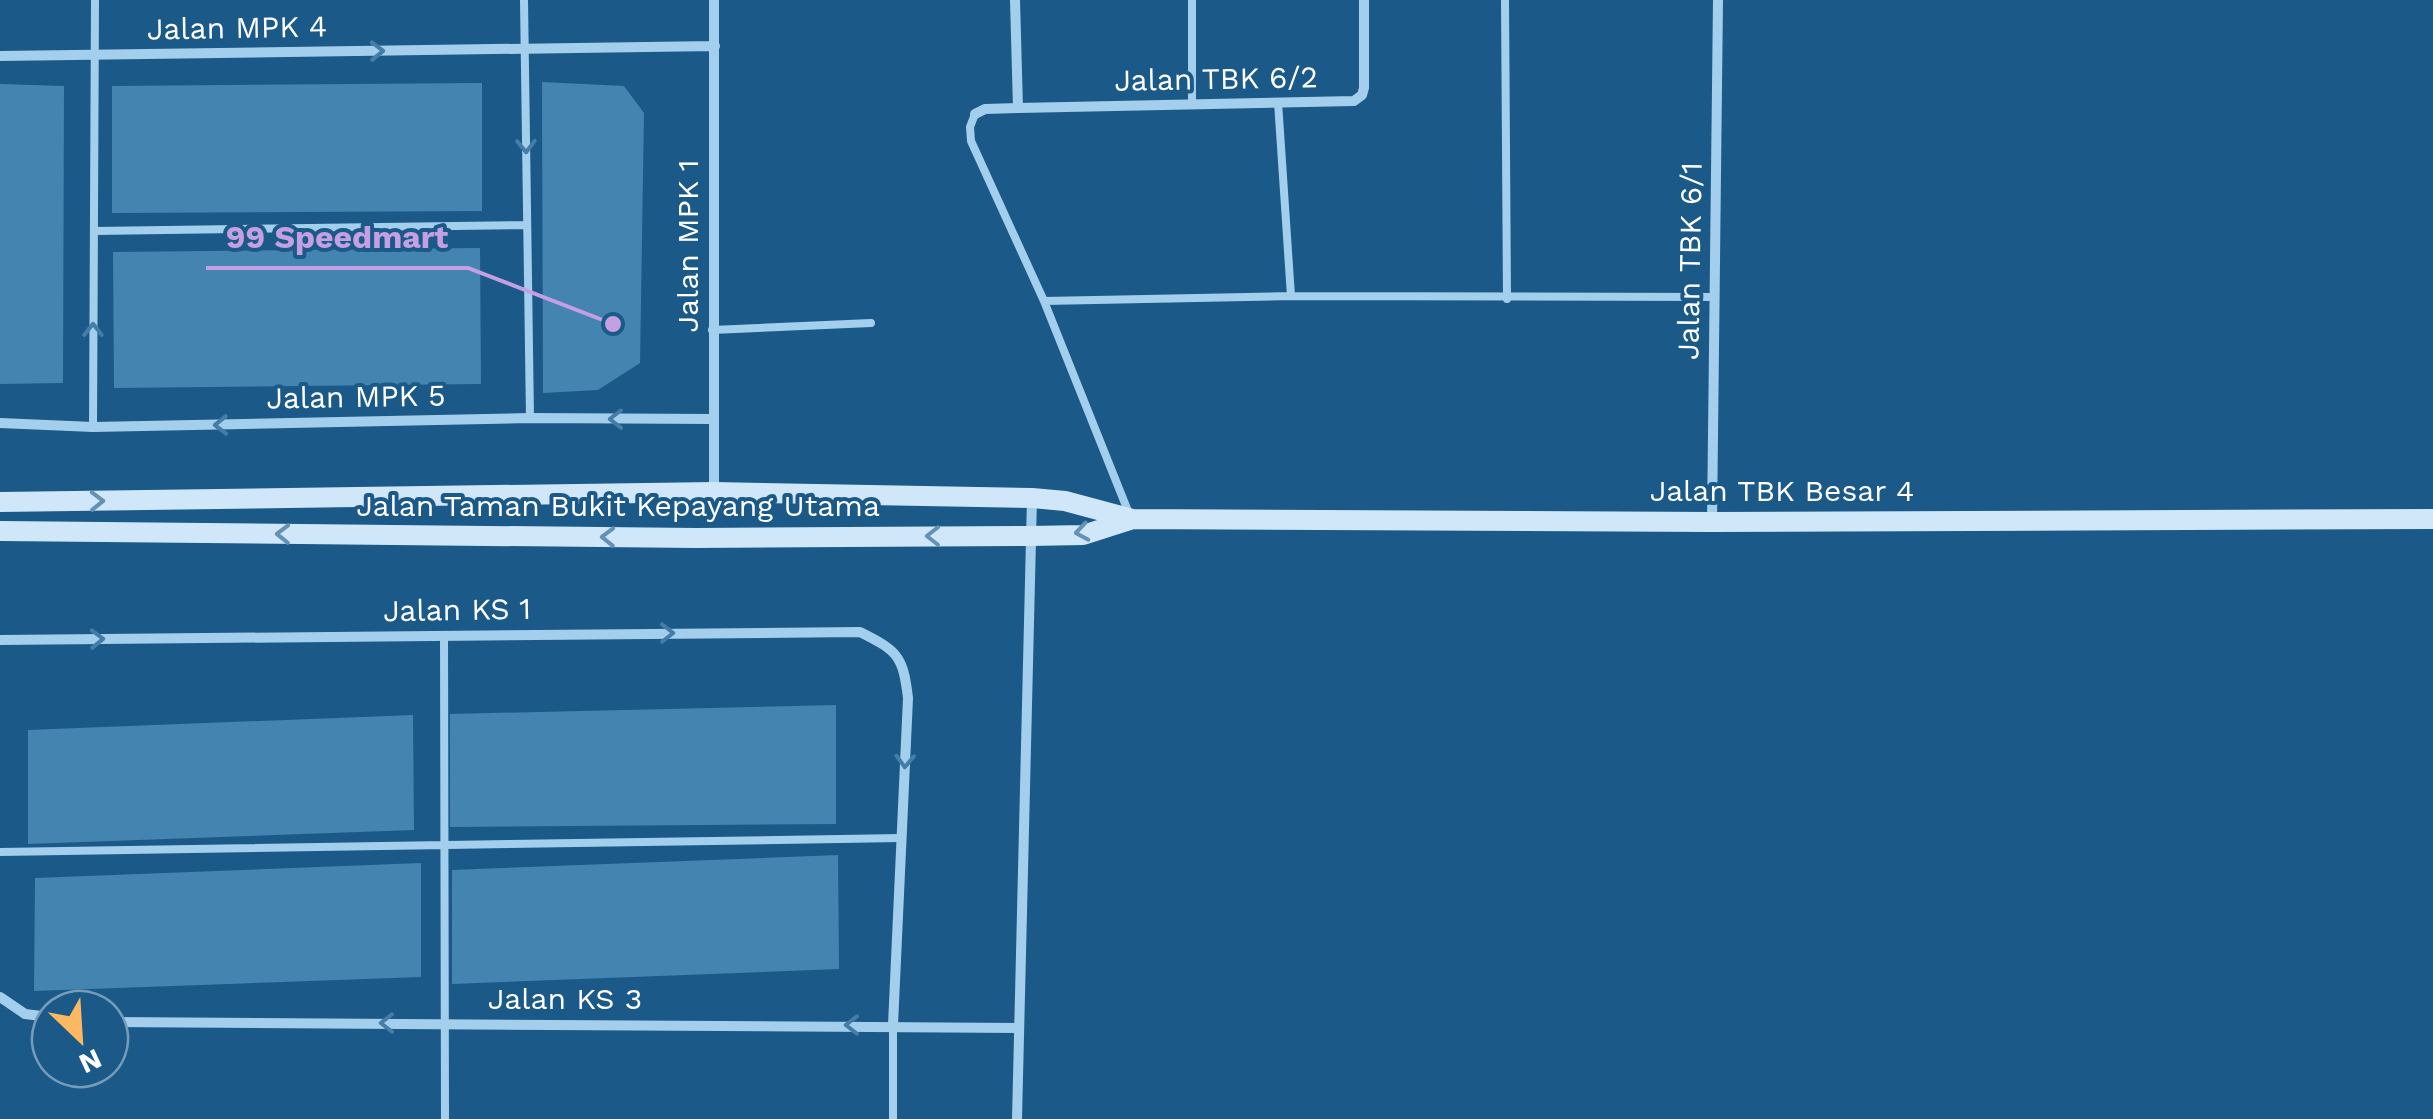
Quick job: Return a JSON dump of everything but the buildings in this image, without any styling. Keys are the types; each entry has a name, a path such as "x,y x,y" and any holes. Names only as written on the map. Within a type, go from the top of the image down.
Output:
{"street":[{"name":"Jalan MPK 1","path":"714,0 714,492"},
{"path":"1015,0 1018,108"},
{"name":"Jalan TBK 6/2","path":"975,114 986,109 1354,101 1362,95 1364,0"},
{"name":"Jalan TBK 6/1","path":"1712,522 1718,0"},
{"name":"Jalan MPK 4","path":"0,56 714,46"},
{"name":"Jalan MPK 5","path":"0,424 93,428 530,418 713,419"},
{"name":"Jalan Taman Bukit Kepayang Utama","path":"0,502 714,492 1032,498"},
{"path":"1017,1119 1032,498 1065,501 1132,519"},
{"name":"Jalan TBK Besar 4","path":"1132,519 2433,519"},
{"name":"Jalan Taman Bukit Kepayang Utama","path":"0,531 696,538 1030,536 1083,534 1132,519"},
{"name":"Jalan KS 1","path":"0,640 860,632 884,644 904,664 908,698 902,838"},
{"path":"893,1026 902,838"},
{"path":"0,997 30,1015"},
{"name":"Jalan KS 3","path":"130,1022 1019,1028"}],"lane":[{"path":"93,428 95,0"},
{"path":"524,0 530,418"},
{"path":"1192,0 1192,104"},
{"path":"1505,0 1507,298"},
{"path":"1278,102 1291,296"},
{"path":"975,114 970,127 971,141 1044,301 1132,519"},
{"path":"94,231 527,225"},
{"path":"1044,301 1291,296 1715,297"},
{"path":"712,330 871,323"},
{"path":"444,635 445,1119"},
{"path":"0,852 902,838"},
{"path":"893,1026 893,1119"}],"place":[{"name":"99 Speedmart","path":"613,324"}]}
